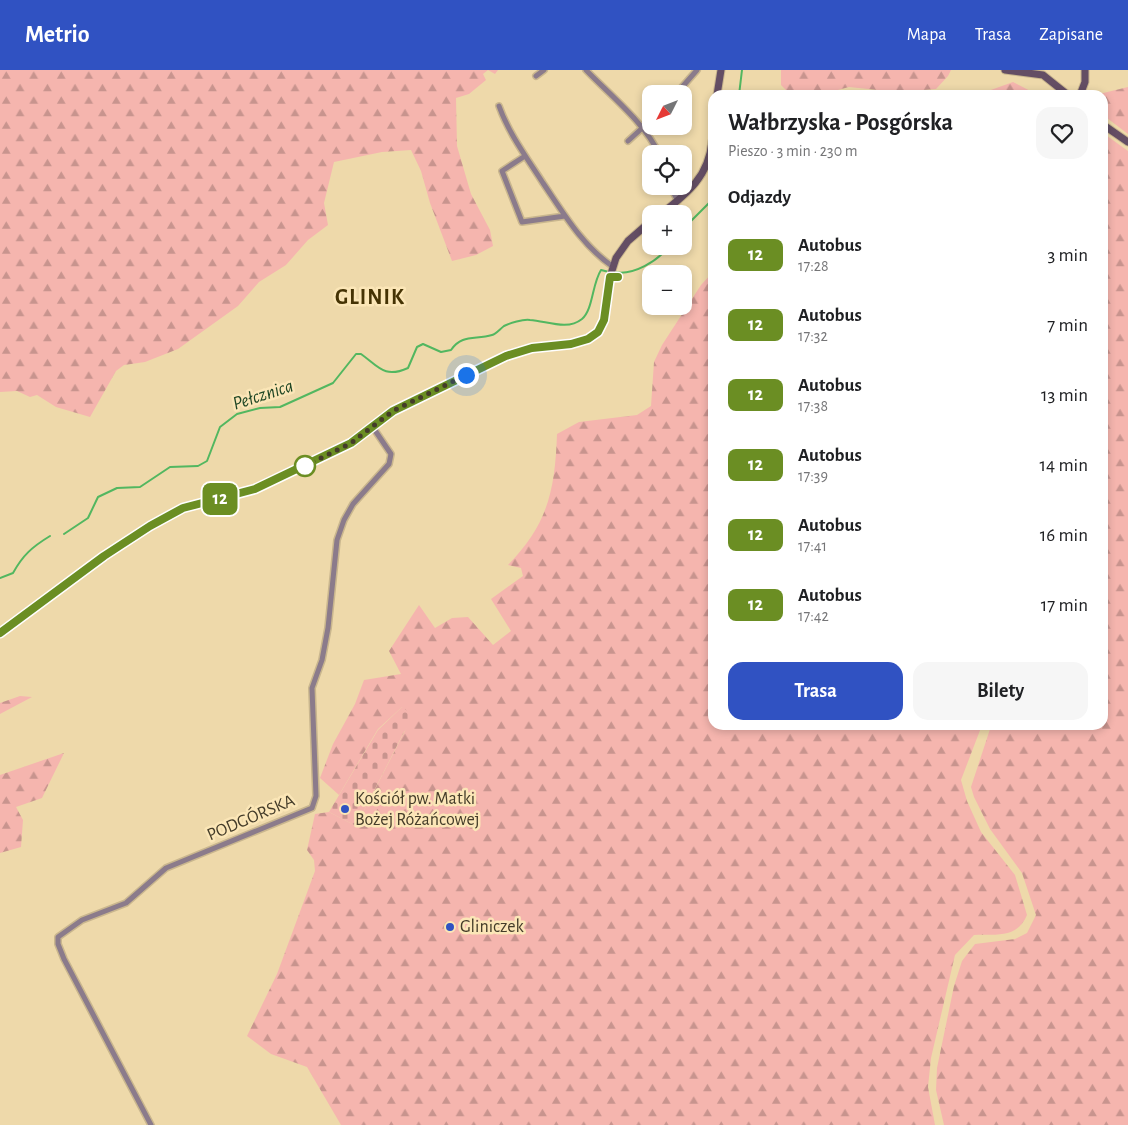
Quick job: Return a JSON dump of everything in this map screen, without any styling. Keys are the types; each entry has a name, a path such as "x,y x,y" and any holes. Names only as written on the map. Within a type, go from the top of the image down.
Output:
{"main road":[{"path":"718,90 721,70"},
{"path":"1005,70 1043,75 1062,90"},
{"path":"1082,90 1085,82 1085,70"},
{"path":"1108,128 1128,142"},
{"path":"673,205 702,177 708,163"},
{"path":"0,633 104,556 165,517 189,505 255,489 351,443 393,411 517,351 571,344 588,339 598,332 604,320 612,270 628,241 642,229"}],"street":[{"path":"536,76 544,70"},
{"path":"586,70 642,129 628,141"},
{"path":"684,85 697,70"},
{"path":"499,106 511,134 579,237 612,270"},
{"path":"647,135 655,145"},
{"path":"525,156 502,171 522,222 565,216"},
{"path":"675,195 678,201"},
{"name":"PODGÓRSKA","path":"151,1125 64,959 58,944 58,937 82,920 126,903 166,868 312,808 316,796 312,688 322,660 328,628 337,540 344,520 353,504 389,464 390,454 372,426"}],"green space":[{"path":"0,70 488,70 483,74 486,80 469,94 456,98 457,146 471,194 490,230 493,246 476,255 452,261 430,203 421,171 411,150 382,152 334,162 324,203 328,225 308,240 286,265 259,282 238,306 178,349 145,362 124,365 116,371 90,417 56,407 37,395 30,397 17,391 0,392"},
{"path":"488,70 498,70 495,74"},
{"path":"781,70 951,70 936,89 878,90 849,87 838,90 786,90 781,85"},
{"path":"1013,82 1028,90 991,90"},
{"path":"1128,87 1128,134 1108,119 1108,92"},
{"path":"1108,137 1128,151 1128,1125 944,1125 936,1090 937,1068 954,986 962,961 975,944 1015,939 1027,933 1036,915 1022,873 990,829 971,787 990,730 1108,730"},
{"path":"708,277 708,730 980,730 961,780 967,801 981,832 1015,875 1027,915 1023,923 1012,932 998,935 974,935 955,955 931,1058 928,1087 935,1125 341,1125 307,1067 271,1054 247,1036 277,974 315,871 314,860 307,850 315,814 329,812 356,826 407,727 402,707 378,729 339,795 320,778 333,744 355,704 364,680 401,674 389,651 419,605 435,628 452,618 468,617 493,645 511,631 491,599 523,576 521,568 508,565 522,550 532,535 547,505 554,472 557,434 579,422 637,415 651,406 654,362 662,345 682,315 692,315 692,299"},
{"path":"20,696 32,697 0,714 0,703"},
{"path":"402,707 416,718 404,732 356,826 329,812 378,730"},
{"path":"64,753 42,798 16,807 23,820 21,847 0,853 0,775"}],"waterway":[{"name":"Pełcznica","path":"740,90 742,70"},
{"name":"Pełcznica","path":"692,220 708,204"},
{"name":"Pełcznica","path":"614,272 629,272 652,262 660,255"},
{"name":"Pełcznica","path":"64,534 88,518 98,497 117,488 140,487 170,467 198,466 207,461 220,427 237,414 260,408 280,407 333,383 356,354 361,354 382,370 393,372 408,368 417,347 423,344 441,352 451,350 455,345 469,338 492,335 504,326 520,321 530,320 563,325 576,323 586,315 601,270 609,272"},
{"name":"Pełcznica","path":"0,578 13,573 28,552 50,536"}],"bus line":[{"name":"12","path":"0,633 127,540 189,505 230,497 255,489 351,443 393,411 517,351 571,344 594,336 602,326 606,313 610,277 618,277"}],"place":[{"name":"Kościół pw. Matki Bożej Różańcowej","path":"345,809"},
{"name":"Gliniczek","path":"450,927"}],"district":[{"name":"GLINIK","path":"370,297"}],"route":[{"path":"305,466 351,443 393,411 466,375"}]}
